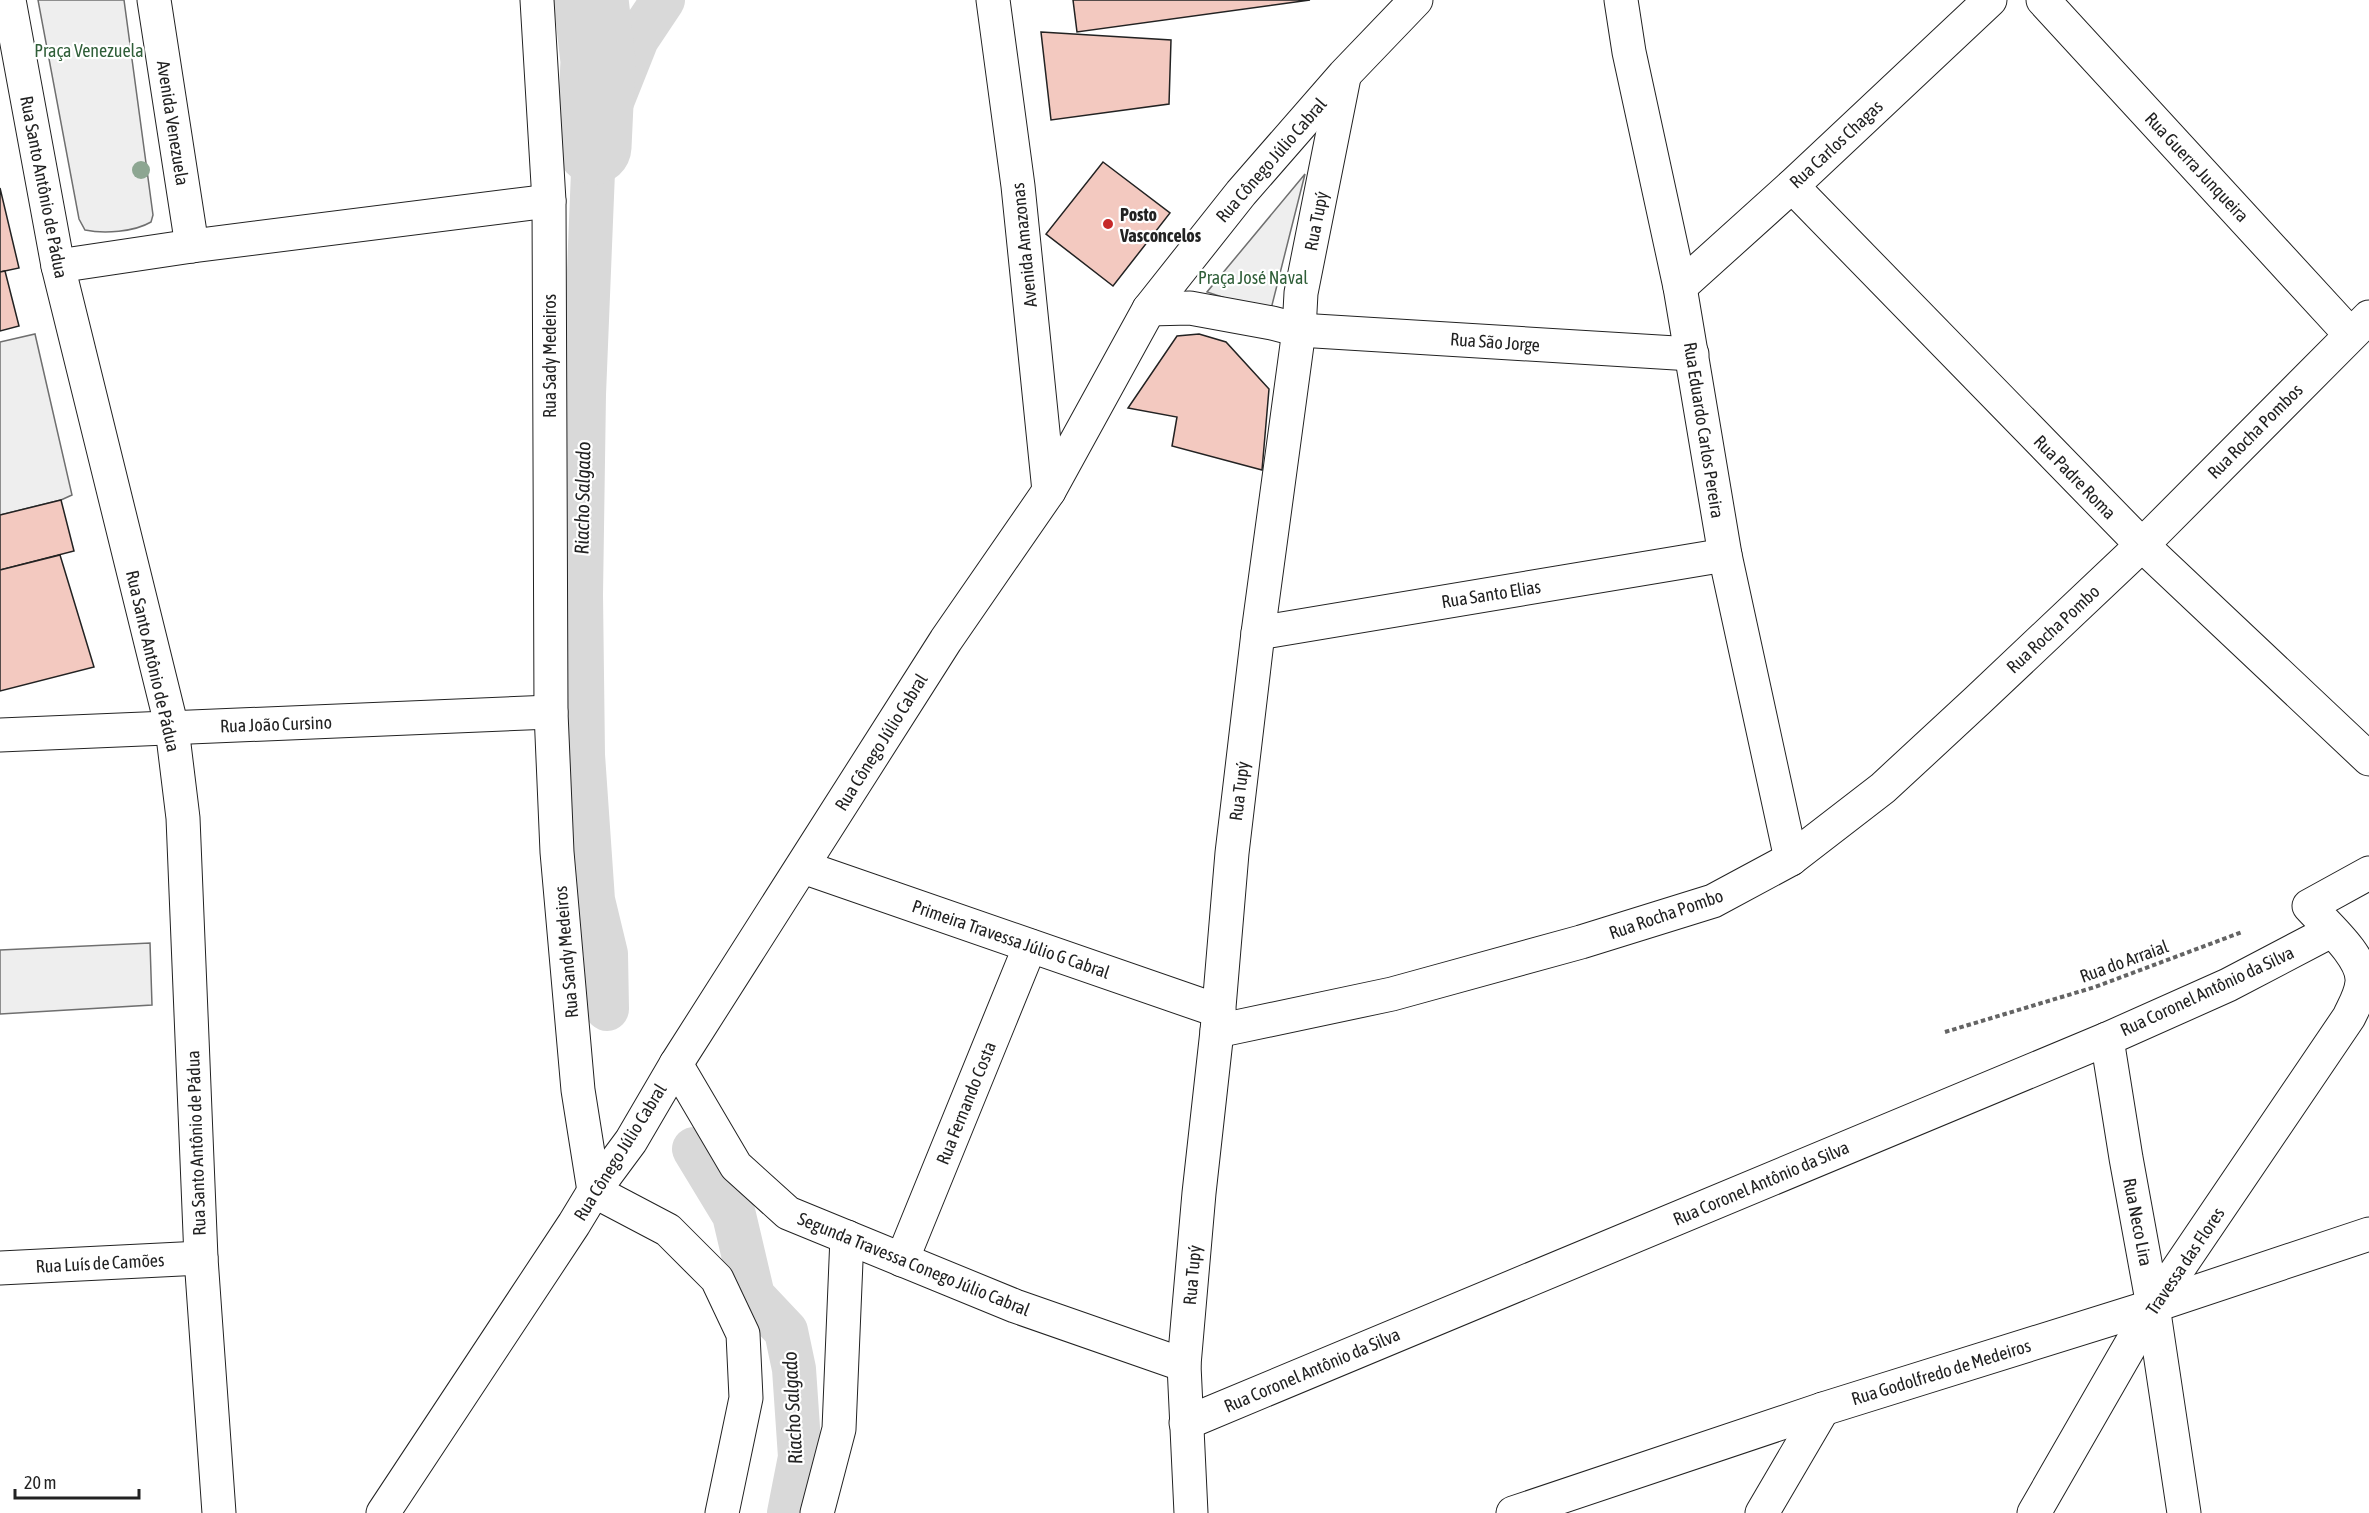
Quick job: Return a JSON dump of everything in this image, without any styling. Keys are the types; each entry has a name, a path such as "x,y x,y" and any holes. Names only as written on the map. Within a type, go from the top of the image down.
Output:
{"street":[{"name":"Rua Santo Antônio de Pádua","path":"9,0 58,266 172,728 183,818 201,1258 219,1513"},
{"name":"Avenida Venezuela","path":"154,0 192,246"},
{"name":"Rua Sady Medeiros","path":"537,0 549,201 551,712"},
{"name":"Avenida Amazonas","path":"993,0 1018,186 1048,491"},
{"name":"Rua Cônego Júlio Cabral","path":"383,1513 594,1191 631,1142 673,1068 946,640 1048,491 1149,309 1240,193 1344,75 1416,0"},
{"name":"Rua Eduardo Carlos Pereira","path":"1621,0 1629,52 1680,287 1725,555 1791,859"},
{"name":"Rua Carlos Chagas","path":"1680,287 1792,186 1990,0"},
{"name":"Rua Guerra Junqueira","path":"2043,0 2360,326"},
{"name":"Rua Tupý","path":"1191,1513 1184,1365 1232,853 1258,633 1299,330 1301,293 1344,75"},
{"name":"Rua Padre Roma","path":"1792,186 2142,545 2369,759"},
{"path":"58,266 192,246 549,201"},
{"name":"Rua São Jorge","path":"1149,309 1190,308 1299,330 1692,354"},
{"name":"Rua Rocha Pombos","path":"2142,545 2360,326"},
{"name":"Rua Rocha Pombo","path":"1218,1021 1392,994 1581,942 1713,902 1791,859 1883,788 2142,545"},
{"name":"Rua Santo Elias","path":"1258,633 1725,555"},
{"name":"Rua João Cursino","path":"0,735 551,712"},
{"name":"Rua Sandy Medeiros","path":"551,712 561,899 578,1090 594,1191"},
{"name":"Primeira Travessa Júlio G Cabral","path":"803,867 1030,946 1218,1021"},
{"path":"2331,931 2309,906 2369,873"},
{"name":"Travessa das Flores","path":"2034,1513 2153,1306 2349,1017 2362,982 2361,969 2356,957 2331,931"},
{"name":"Rua Coronel Antônio da Silva","path":"1186,1423 2108,1039 2228,985 2331,931"},
{"name":"Rua Fernando Costa","path":"903,1260 1030,946"},
{"name":"Rua Neco Lira","path":"2108,1039 2126,1158 2153,1306 2184,1513"},
{"name":"Segunda Travessa Conego Júlio Cabral","path":"673,1068 736,1166 788,1212 1015,1306 1184,1365"},
{"path":"594,1191 668,1230 717,1279 743,1334 746,1398 722,1513"},
{"name":"Rua Godolfredo de Medeiros","path":"1513,1513 1823,1409 2153,1306 2369,1234"},
{"path":"817,1513 838,1429 847,1237"},
{"name":"Rua Luís de Camões","path":"0,1268 201,1258"},
{"path":"1762,1513 1823,1409"}],"path":[{"name":"Rua do Arraial","path":"1945,1032 2095,987 2245,930"}],"green space":[{"name":"Praça Venezuela","path":"38,0 124,0 153,215 151,222 128,230 101,232 85,230 79,219"},
{"name":"Praça José Naval","path":"1305,174 1270,313 1207,292"},
{"path":"35,334 72,495 61,500 0,515 0,342"},
{"path":"150,943 152,1005 0,1014 0,950"}],"building":[{"path":"1073,0 1310,0 1077,32"},
{"path":"1041,32 1171,40 1169,104 1051,120"},
{"name":"Posto Vasconcelos","path":"1103,162 1170,213 1113,286 1046,234"},
{"path":"0,188 19,268 0,272"},
{"path":"5,271 19,326 0,331 0,272"},
{"path":"1199,334 1226,342 1269,389 1262,470 1172,446 1177,417 1128,408 1177,336"},
{"path":"61,500 74,551 0,570 0,515"},
{"path":"60,555 94,667 0,691 0,570"}],"waterway":[{"path":"591,0 598,61 594,147"},
{"name":"Riacho Salgado","path":"607,1009 606,954 593,900 583,755 581,595 584,394 594,147 637,39 663,0"},
{"name":"Riacho Salgado","path":"694,1149 734,1215 753,1296 786,1331 794,1369 800,1457 789,1513"}],"place":[{"name":"Posto Vasconcelos","path":"1108,224"}]}
